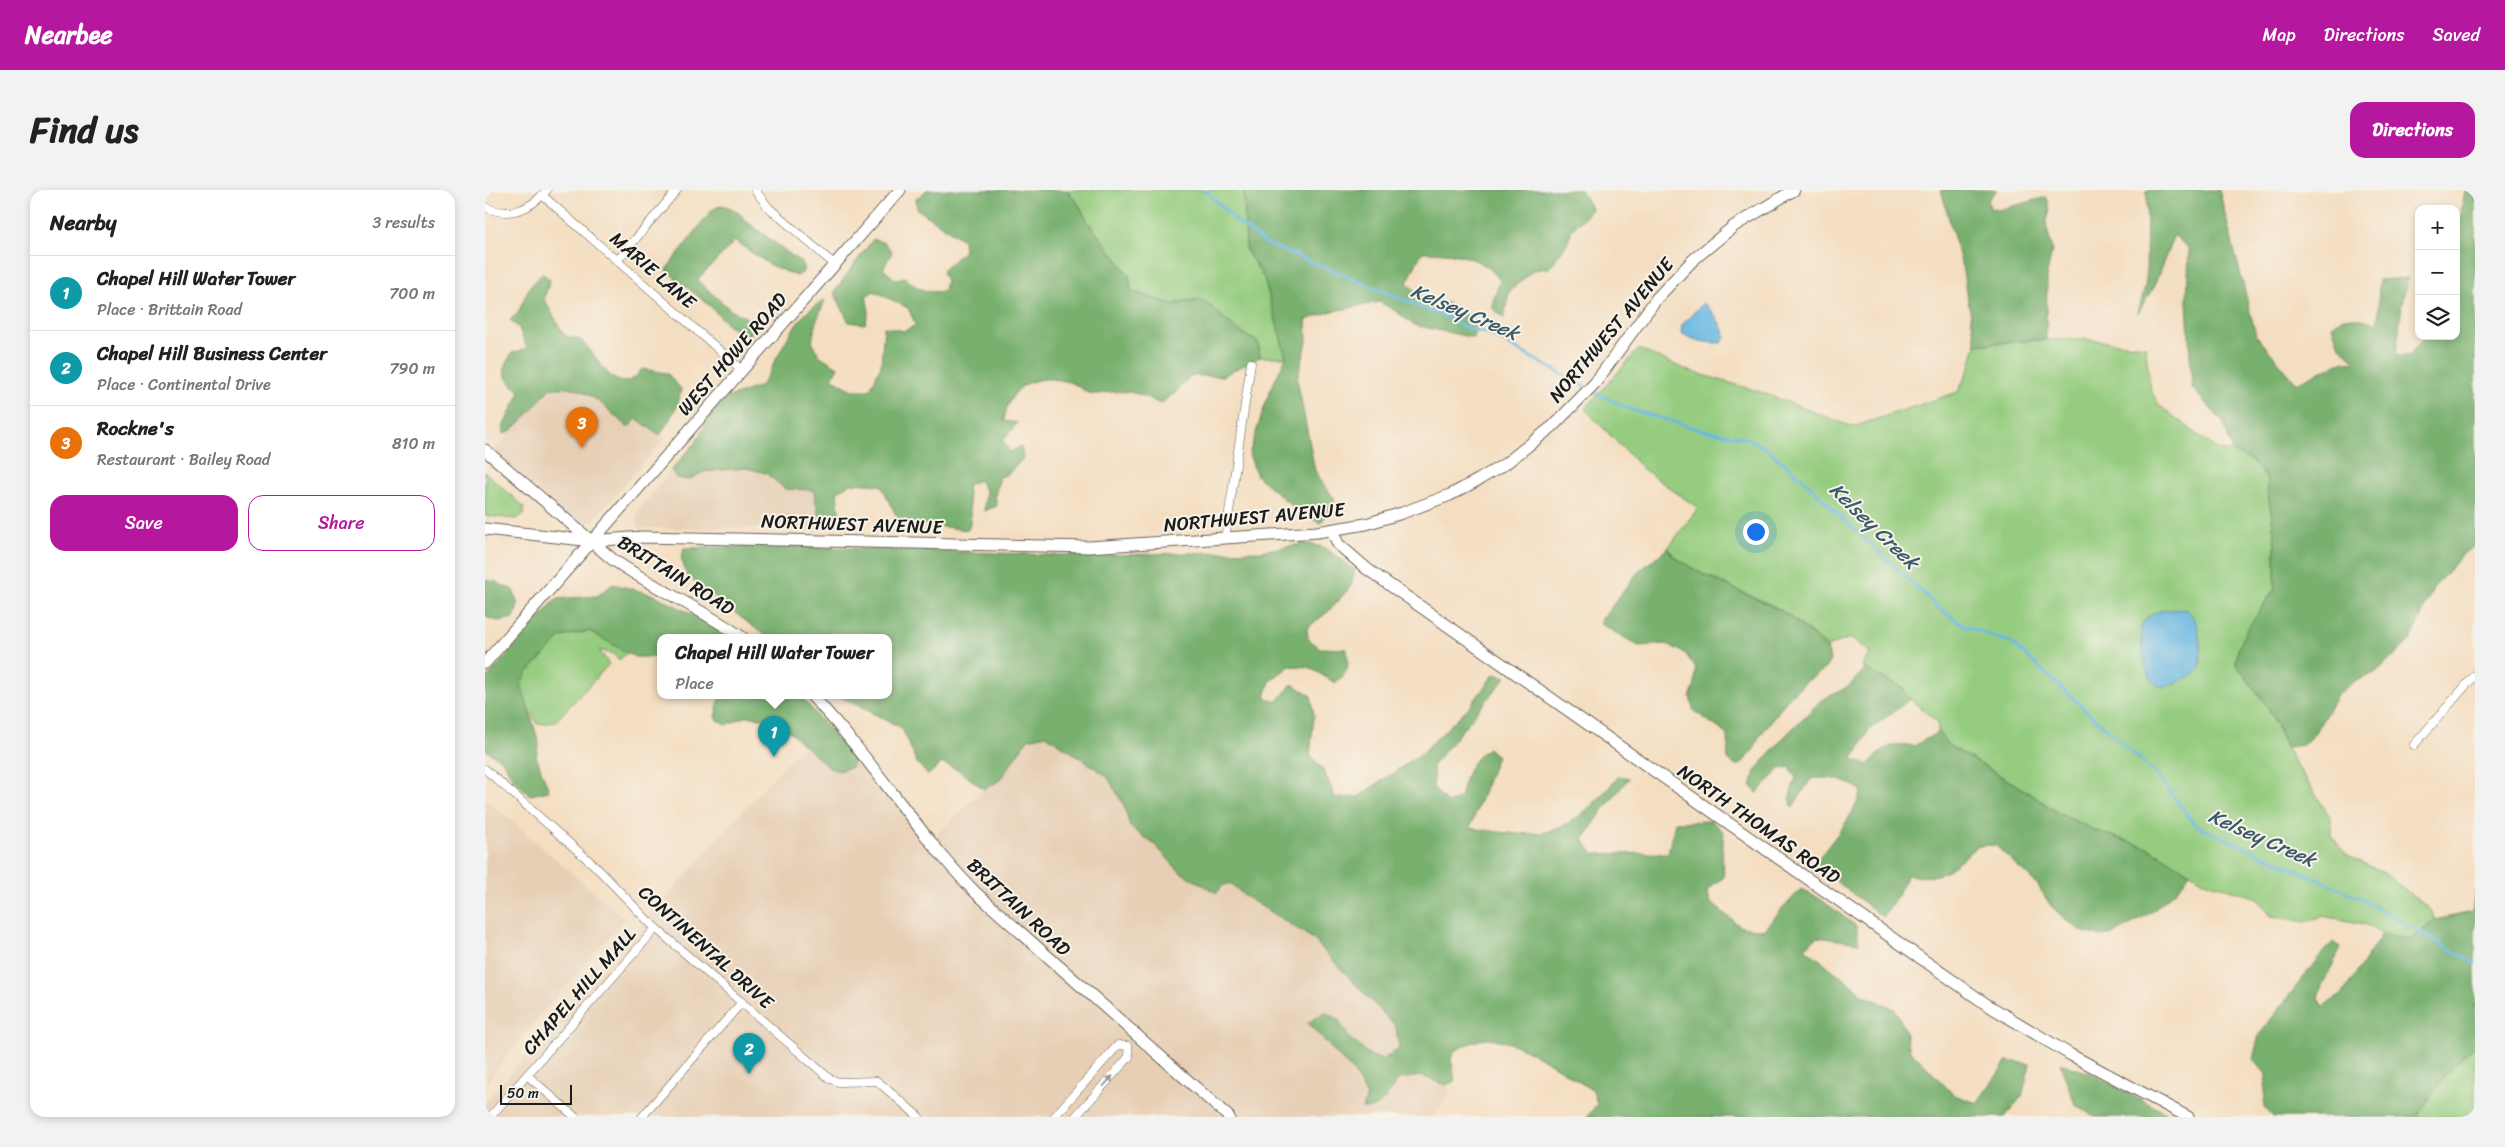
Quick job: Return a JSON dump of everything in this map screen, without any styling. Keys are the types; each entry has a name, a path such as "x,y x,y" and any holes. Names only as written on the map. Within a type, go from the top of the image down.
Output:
{"street":[{"path":"617,261 677,190"},
{"path":"755,190 768,207 834,264"},
{"name":"WEST HOWE ROAD","path":"485,663 900,190"},
{"name":"NORTHWEST AVENUE","path":"485,529 592,542 642,536 1089,547 1225,539 1332,530 1402,513 1443,498 1479,480 1530,445 1553,426 1595,383 1657,298 1693,260 1734,226 1794,190"},
{"path":"485,207 499,214 514,213 544,193"},
{"name":"MARIE LANE","path":"544,193 617,261 742,370"},
{"path":"1225,539 1251,363"},
{"name":"BRITTAIN ROAD","path":"485,450 592,542 635,575 713,618 737,634"},
{"name":"NORTH THOMAS ROAD","path":"1332,530 1338,544 1367,569 1986,1004 2071,1055 2188,1117"},
{"path":"2414,745 2475,675"},
{"name":"BRITTAIN ROAD","path":"816,699 845,732 939,853 965,882 1229,1117"},
{"name":"CONTINENTAL DRIVE","path":"485,769 594,865 656,928 830,1080 839,1082 877,1082 919,1117"},
{"name":"CHAPEL HILL MALL","path":"490,1117 656,928"},
{"path":"642,1117 741,1002"},
{"path":"1075,1117 1129,1057 1128,1046 1137,1036"},
{"path":"1054,1117 1119,1045 1128,1046"},
{"name":"CHAPEL HILL MALL","path":"527,1075 575,1117"}],"shaded area":[{"path":"569,387 586,392 628,428 637,419 641,420 665,438 591,523 579,526 493,451 550,388 558,391"},
{"path":"746,468 766,473 785,489 813,490 822,528 639,528 636,517 642,506 671,470 677,478 689,480 702,472"},
{"path":"835,720 930,841 984,789 999,781 1029,739 1046,735 1107,776 1124,805 1130,827 1155,845 1180,872 1222,886 1229,883 1245,896 1312,938 1380,1008 1396,1027 1399,1049 1382,1060 1370,1055 1349,1038 1338,1019 1324,1012 1308,1023 1355,1074 1367,1097 1391,1090 1398,1079 1422,1076 1446,1085 1451,1092 1432,1117 485,1117 485,1103 739,815 801,748"},
{"path":"485,798 625,919 525,1033 485,1084"}],"green space":[{"path":"927,190 1067,190 1079,205 1088,222 1129,275 1131,291 1172,304 1201,300 1235,328 1258,342 1260,357 1222,376 1190,376 1176,392 1160,404 1131,393 1110,392 1093,394 1072,383 1060,380 1037,380 1027,384 1012,397 1004,421 1017,423 1003,441 1010,452 1021,446 1023,459 1008,474 1000,477 995,495 997,506 984,511 986,491 979,480 967,485 971,521 968,530 927,525 905,525 896,515 881,485 851,483 837,492 840,520 822,528 813,490 785,489 766,473 746,468 703,472 689,480 677,478 671,470 696,442 713,410 729,397 761,386 795,326 814,307 825,300 816,322 812,342 820,356 838,367 832,378 852,390 870,390 881,365 884,327 904,331 916,325 908,308 874,291 866,296 869,311 865,324 849,322 834,292 873,239 885,243 892,252 883,269 895,279 905,277 923,290 932,292 944,291 946,281 942,271 964,251 963,240 917,209 916,199"},
{"path":"1067,190 1246,190 1244,194 1246,250 1264,278 1286,357 1260,357 1258,342 1235,328 1201,300 1172,304 1131,291 1119,262 1088,222 1079,205"},
{"path":"1246,190 1581,190 1592,210 1571,231 1567,244 1549,268 1533,270 1509,292 1504,318 1491,307 1500,281 1493,272 1476,260 1466,257 1455,254 1422,252 1407,283 1421,296 1450,304 1477,323 1474,338 1414,325 1394,310 1379,302 1329,312 1306,320 1307,342 1297,379 1315,471 1335,500 1321,523 1303,515 1257,476 1249,454 1269,393 1286,357 1264,278 1246,250 1244,194"},
{"path":"1941,190 1997,190 1988,200 1990,208 1998,210 2047,197 2050,210 2046,224 2052,250 2047,274 2046,339 1976,345 1962,266"},
{"path":"2147,190 2219,190 2256,335 2296,383 2339,363 2355,361 2339,346 2332,326 2337,321 2348,318 2378,323 2379,280 2408,278 2402,303 2396,356 2409,355 2422,340 2460,340 2460,222 2465,190 2475,190 2475,546 2465,552 2433,588 2411,640 2375,673 2355,681 2338,694 2314,734 2303,745 2287,747 2268,707 2236,664 2238,649 2247,629 2275,589 2275,540 2266,478 2251,460 2233,452 2223,422 2192,388 2187,302 2189,249 2174,235 2154,286 2138,313 2146,282"},
{"path":"721,205 741,215 746,221 803,264 803,272 797,276 770,265 735,241 697,280 732,311 747,318 754,325 752,332 746,336 730,327 710,306 667,271 668,267 712,210"},
{"path":"542,273 550,280 544,299 564,335 582,341 609,374 617,380 625,382 633,379 642,369 667,373 681,389 678,405 660,435 637,419 628,428 588,394 567,387 550,388 521,422 503,434 502,429 520,392 507,378 504,370 505,366 512,353 527,348 519,328 510,320 518,313 528,290"},
{"path":"2082,339 2145,346 2151,391 2160,406 2217,449 2233,452 2251,460 2266,478 2275,540 2275,589 2263,605 2236,664 2268,707 2293,760 2331,818 2331,835 2346,855 2384,873 2431,910 2435,920 2411,940 2382,934 2365,924 2323,916 2306,922 2271,916 2257,898 2204,881 2148,848 2094,830 2060,814 2028,792 1948,745 1938,732 1937,722 1910,699 1901,687 1862,667 1870,652 1850,638 1827,647 1782,611 1705,576 1678,559 1668,548 1698,508 1643,469 1585,409 1639,349 1689,371 1761,392 1853,427 1958,392 1969,369 1976,345"},
{"path":"485,472 524,507 524,514 516,519 485,516"},
{"path":"1308,543 1325,548 1355,570 1351,586 1329,611 1307,628 1308,639 1320,648 1347,649 1348,660 1344,675 1335,683 1309,667 1290,666 1270,681 1265,697 1277,702 1292,684 1311,695 1314,716 1310,755 1323,770 1336,798 1358,797 1422,753 1471,705 1494,674 1506,677 1433,765 1433,787 1447,803 1460,798 1469,770 1481,754 1488,748 1497,756 1470,828 1519,834 1554,830 1569,823 1584,812 1619,776 1629,778 1603,810 1583,840 1594,854 1668,853 1675,822 1711,821 1724,832 1722,852 1724,877 1707,890 1710,902 1741,927 1763,930 1801,889 1823,901 1856,926 1859,943 1817,937 1805,948 1864,995 1895,1009 1904,1028 1910,1050 1954,1095 1977,1103 2007,1061 2030,1064 2022,1096 2005,1117 1587,1117 1597,1104 1593,1091 1558,1068 1517,1046 1505,1041 1488,1039 1472,1042 1453,1052 1451,1059 1455,1081 1446,1085 1422,1076 1398,1079 1380,1104 1369,1109 1362,1109 1367,1097 1355,1074 1308,1023 1324,1012 1338,1019 1349,1038 1370,1055 1382,1060 1399,1049 1396,1027 1312,938 1245,896 1230,883 1222,886 1217,893 1180,872 1155,845 1130,827 1124,805 1107,776 1046,735 1028,739 999,781 984,789 958,770 942,763 928,775 917,763 902,728 845,699 892,699 892,634 763,634 687,576 681,557 684,548 786,546 1053,555 1261,551"},
{"path":"1668,548 1673,556 1697,571 1782,611 1827,647 1830,660 1825,669 1790,696 1759,737 1754,749 1742,763 1736,766 1728,760 1727,734 1694,711 1690,697 1695,685 1696,669 1685,653 1666,644 1639,646 1599,623 1638,572"},
{"path":"485,580 496,582 513,590 518,605 514,618 498,621 485,617"},
{"path":"613,584 654,595 696,616 723,634 657,634 657,657 635,657 589,631 561,637 527,673 521,684 539,743 536,756 549,791 530,795 513,779 502,760 485,750 485,680 556,599 597,596"},
{"path":"589,631 628,652 619,660 613,654 599,650 609,664 555,722 538,724 512,686 561,637"},
{"path":"1865,669 1901,687 1910,699 1869,730 1853,759 1867,765 1888,747 1899,744 1914,746 1938,732 1948,745 2028,792 2060,814 2094,830 2148,848 2190,873 2180,887 2152,912 2114,934 2099,936 2081,931 2064,918 2051,906 2037,884 1995,845 1977,846 1953,867 1939,875 1907,875 1896,898 1883,917 1814,864 1848,820 1862,791 1838,780 1825,778 1811,779 1792,808 1790,795 1796,778 1790,767 1780,769 1757,793 1751,787 1755,771 1785,736 1820,701 1849,686"},
{"path":"719,699 803,699 854,760 851,767 839,771 829,768 778,721 747,716 726,725 715,718"},
{"path":"2475,891 2475,1045 2445,1075 2417,1117 2273,1117 2264,1107 2266,1074 2253,1059 2259,1035 2322,953 2333,942 2341,947 2319,993 2318,999 2323,1006 2342,995 2382,934 2411,940 2435,920 2472,912"},
{"path":"2475,1045 2475,1117 2417,1117 2445,1075"},
{"path":"2060,1063 2090,1073 2174,1117 2096,1117 2075,1105"}],"water":[{"path":"1703,303 1711,310 1720,324 1725,339 1721,343 1700,341 1681,333 1682,325"},
{"path":"2167,610 2187,610 2195,621 2197,628 2201,653 2200,668 2196,673 2166,687 2158,685 2148,673 2145,663 2141,627 2144,621 2154,613"}],"waterway":[{"path":"485,198 491,190"},
{"name":"Kelsey Creek","path":"1205,190 1235,220 1265,243 1448,318 1463,327 1487,333 1587,388"},
{"name":"Kelsey Creek","path":"1592,391 1632,410 1701,430 1747,438 1766,448 1804,480 1940,609 1965,626 2012,643 2156,774 2195,825 2358,897 2475,963"}],"place":[{"name":"Rockne's","path":"582,448"},
{"name":"Chapel Hill Water Tower","path":"774,757"},
{"name":"Chapel Hill Business Center","path":"749,1074"}]}
